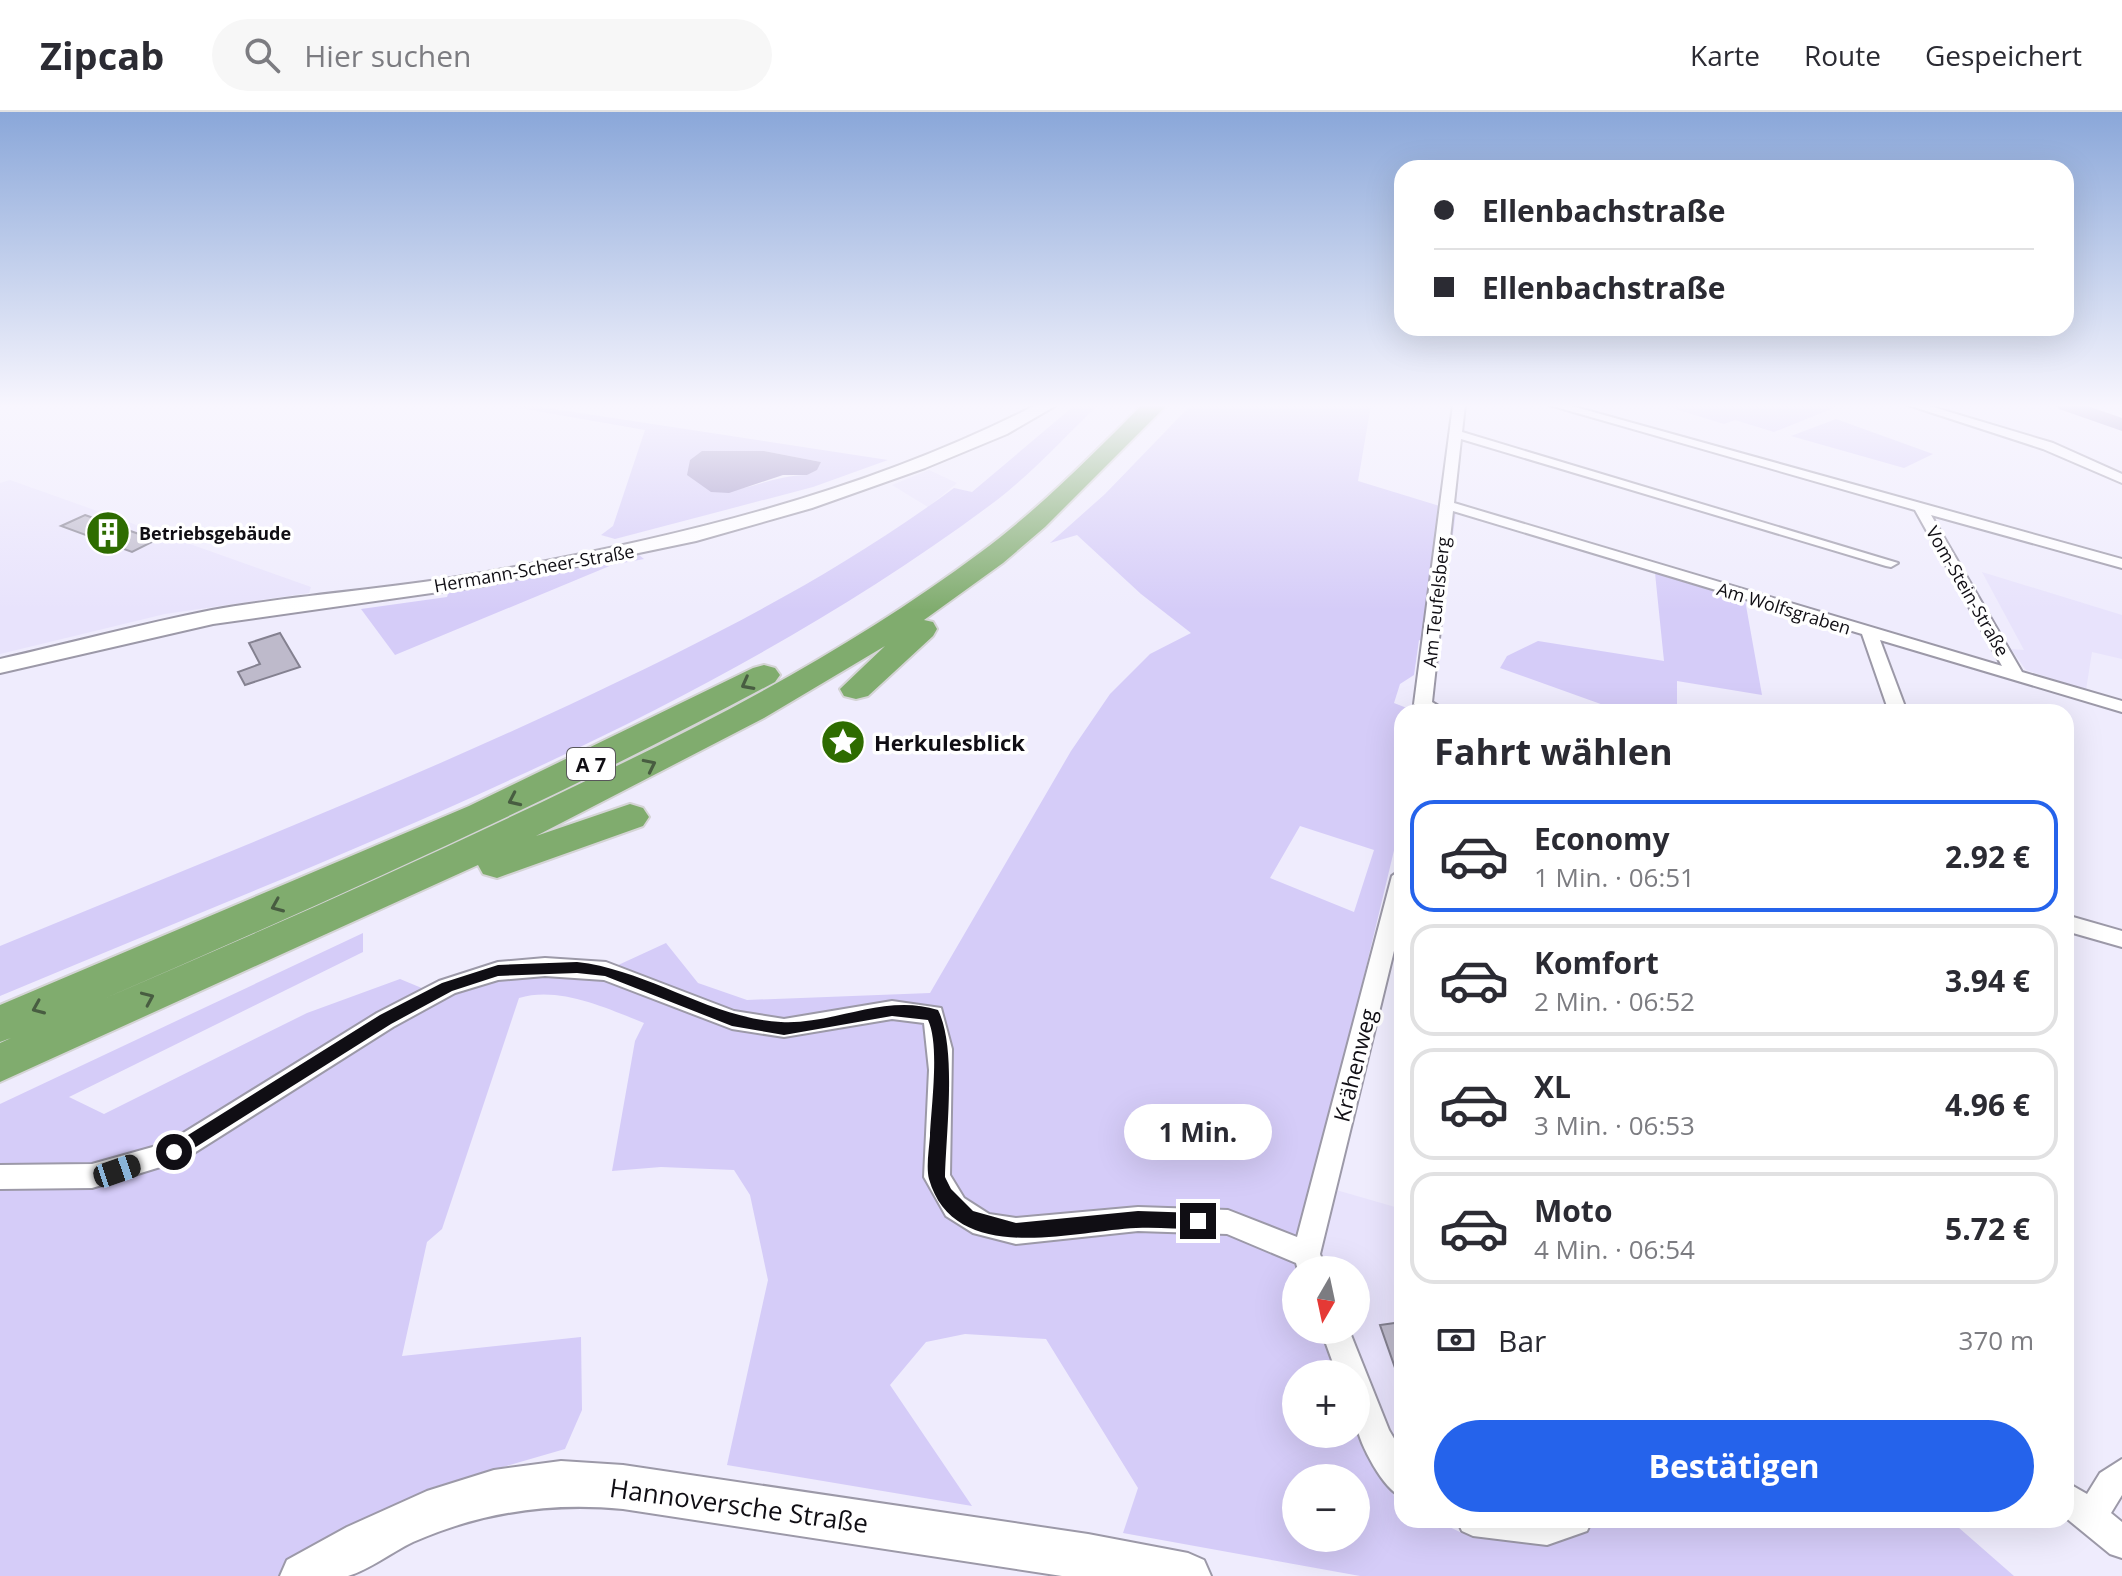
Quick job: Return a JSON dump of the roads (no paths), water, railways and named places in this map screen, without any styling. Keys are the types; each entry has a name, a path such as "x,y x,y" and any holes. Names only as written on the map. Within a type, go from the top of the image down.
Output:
{"highway":[{"name":"A 7","path":"0,1024 466,822 587,766 770,672 875,608 964,547 1053,473"},
{"name":"A 7","path":"0,1063 483,848 703,738 900,622 992,557 1088,473"},
{"path":"856,689 943,610 992,557"},
{"path":"327,919 427,889 630,817"}],"main road":[{"name":"Hermann-Scheer-Straße","path":"0,666 213,617 468,582 661,544 840,492 891,473"},
{"name":"Hannoversche Straße","path":"303,1576 356,1547 481,1497 560,1483 637,1489 1088,1557 1188,1576"}],"street":[{"name":"Am Teufelsberg","path":"1431,704 1451,473"},
{"path":"1589,473 1891,563"},
{"path":"1795,473 2122,564"},
{"name":"Am Wolfsgraben","path":"1447,505 2122,707"},
{"name":"Vom-Stein-Straße","path":"1921,509 2015,674"},
{"path":"1870,634 1895,704"},
{"name":"Krähenweg","path":"1310,1256 1394,909"},
{"path":"2074,925 2122,939"},
{"path":"0,1177 92,1176 174,1152 385,1020 447,987 498,971 577,967 606,971 732,1020 784,1028 892,1010 933,1015 939,1026 940,1049 937,1177 955,1207 982,1224 1016,1231 1138,1219 1228,1222 1297,1256"},
{"path":"1370,1420 1394,1468"},
{"path":"2122,1475 2079,1507 2122,1542"}],"place":[{"name":"Betriebsgebäude","path":"108,533"},
{"name":"Herkulesblick","path":"843,742"}]}
